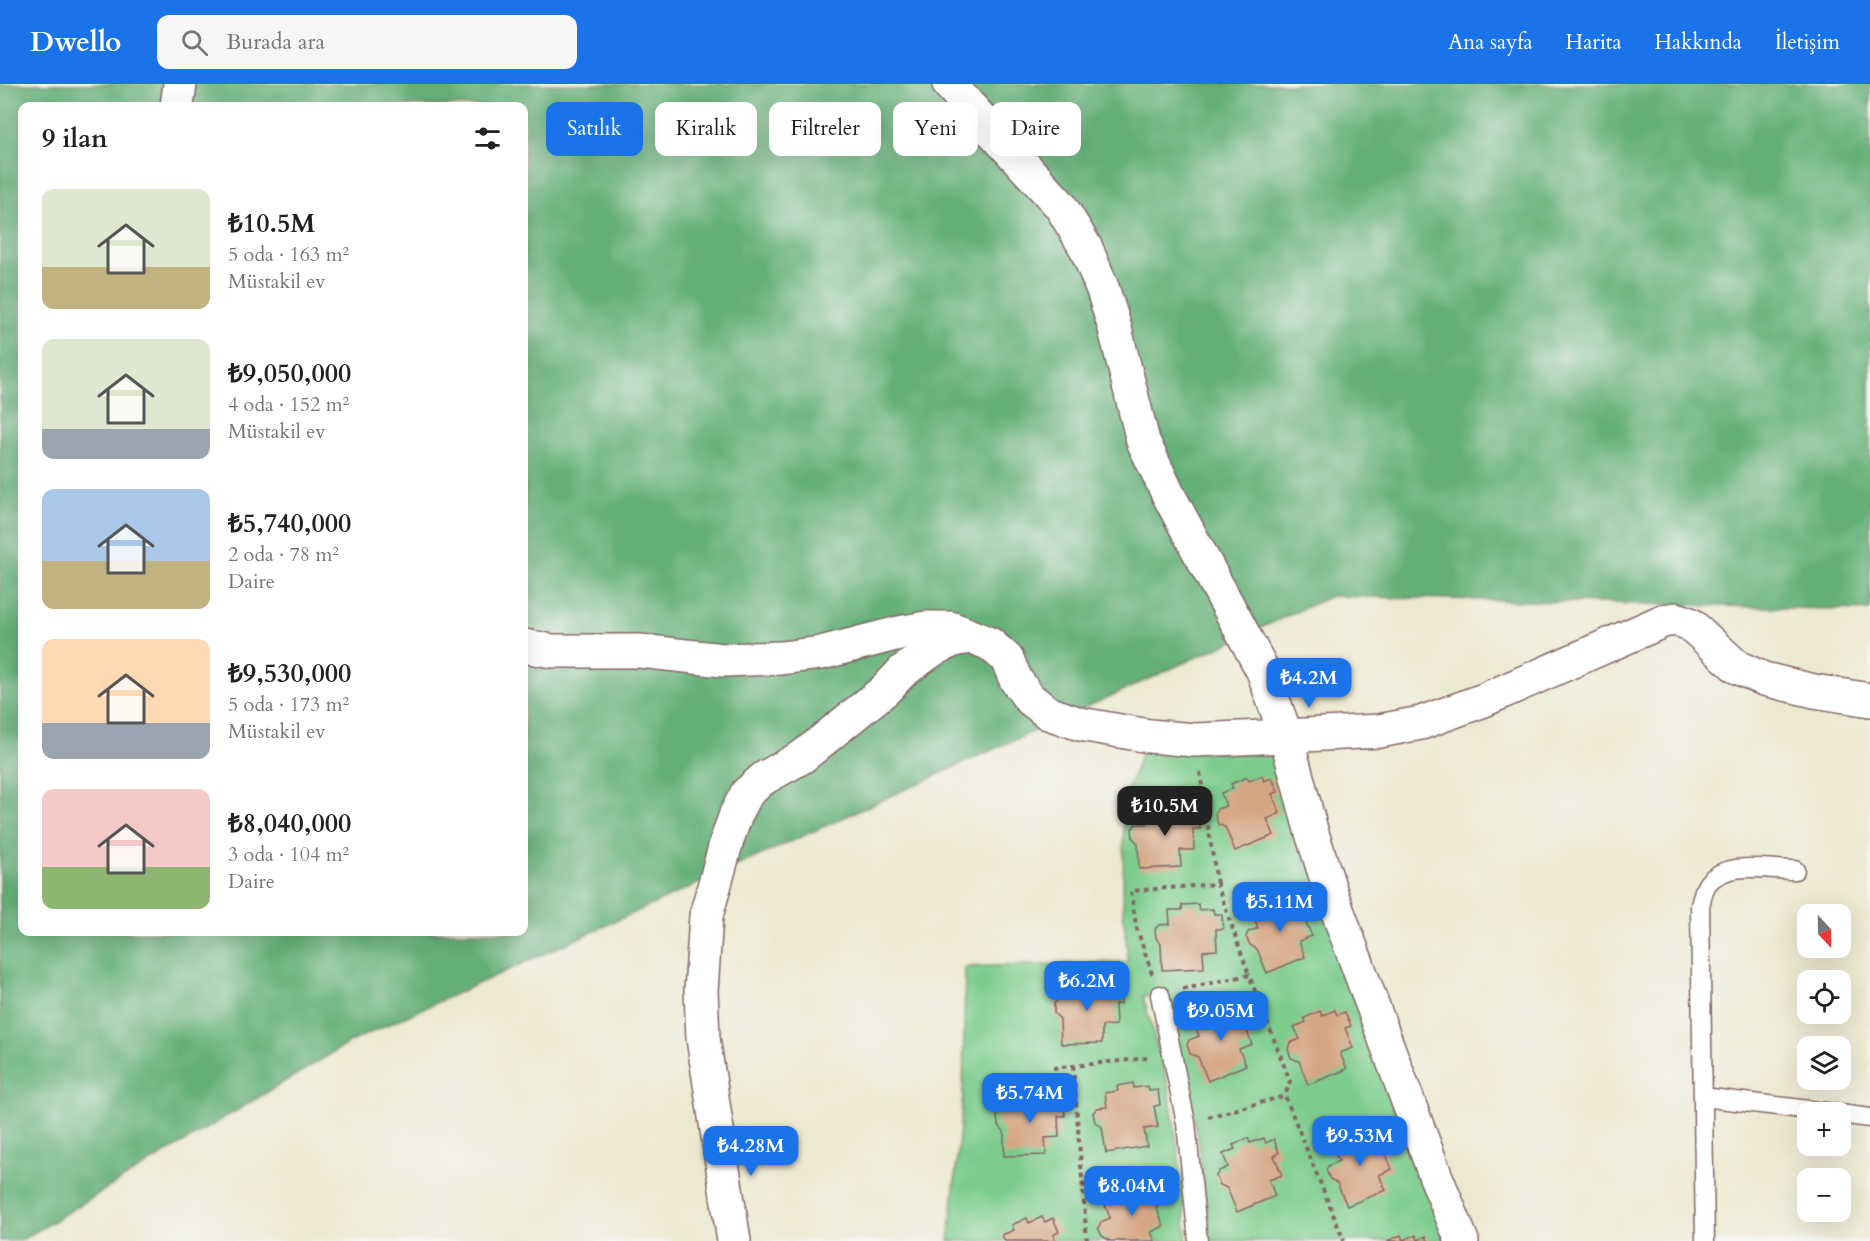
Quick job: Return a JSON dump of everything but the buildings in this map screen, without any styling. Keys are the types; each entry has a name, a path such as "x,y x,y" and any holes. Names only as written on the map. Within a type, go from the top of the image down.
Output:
{"street":[{"path":"178,102 180,84"},
{"path":"949,84 1060,205 1086,248 1114,325 1143,441 1168,494 1263,671 1286,736 1311,830 1332,896 1462,1241"},
{"path":"528,647 552,651 640,651 723,660 781,658 821,653 899,633 950,627 990,644 1007,659 1016,680 1029,698 1048,713 1080,724 1111,730 1195,740 1379,731 1421,723 1484,700 1663,621 1677,619 1690,624 1737,667 1746,671 1796,687 1870,700"},
{"path":"734,1241 703,1038 701,991 706,916 736,814 747,793 764,778 802,757 885,690 903,671 934,649 956,639 973,637"}],"lane":[{"path":"1705,1241 1700,906 1706,885 1721,871 1795,870"},
{"path":"1160,995 1186,1123 1198,1241"},
{"path":"1703,1097 1797,1108"},
{"path":"1851,1115 1870,1118"}],"path":[{"path":"1195,740 1217,884 1290,1081 1285,1096 1344,1241"},
{"path":"1217,884 1131,891 1136,926 1160,995 1250,975"},
{"path":"1053,1068 1172,1056"},
{"path":"1074,1066 1088,1241"},
{"path":"1186,1123 1285,1096"},
{"path":"1082,1186 1191,1161"}],"green space":[{"path":"0,84 1870,84 1870,610 1331,596 352,1041 20,1241 0,1241"},
{"path":"1143,749 1256,754 1271,756 1281,765 1447,1241 1208,1241 1198,1137 1186,1083 1160,995 1143,996 1168,1084 1180,1164 1187,1241 949,1241 963,1095 965,967 1128,962 1123,907 1124,799"}]}
